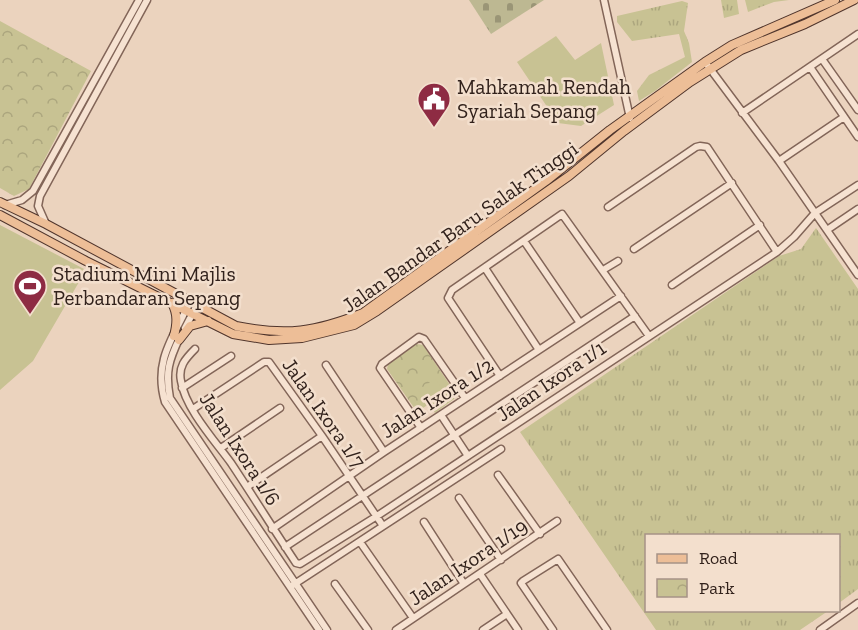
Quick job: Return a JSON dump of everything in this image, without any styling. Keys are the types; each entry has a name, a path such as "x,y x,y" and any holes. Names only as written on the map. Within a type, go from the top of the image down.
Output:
{"main road":[{"name":"Jalan Bandar Baru Salak Tinggi","path":"2,204 236,326 267,332 299,332 336,324 363,313 546,181 628,116 705,62 732,45 835,0"},
{"name":"Jalan Bandar Baru Salak Tinggi","path":"0,215 86,261 233,334 269,340 302,338 354,325 376,312 569,176 634,123 710,70 741,50 805,24 854,0"},
{"path":"86,261 92,249"},
{"path":"172,303 176,310 177,338"},
{"path":"177,338 190,326 208,321"}],"street":[{"path":"2,204 22,200 33,191 139,0"},
{"path":"46,225 38,206 40,196 147,0"},
{"path":"604,0 628,116 634,123"},
{"path":"742,113 858,34"},
{"path":"822,58 858,110"},
{"path":"705,62 779,161 858,274"},
{"path":"810,67 858,137"},
{"path":"779,161 844,117"},
{"path":"608,207 696,147 707,147 777,252"},
{"path":"634,249 732,183"},
{"name":"Jalan Ixora 1/1","path":"296,563 303,564 777,252 815,213 858,185"},
{"path":"827,230 858,209"},
{"path":"500,376 448,298 449,294 562,214 649,336"},
{"path":"672,285 760,225"},
{"path":"524,241 580,323"},
{"path":"603,270 618,261"},
{"path":"485,268 539,350"},
{"name":"Jalan Ixora 1/2","path":"272,529 384,452 621,296"},
{"path":"194,303 160,373 165,402 292,585 327,630"},
{"path":"285,547 635,316"},
{"path":"421,428 380,368 382,364 419,338 424,339 465,398"},
{"name":"Jalan Ixora 1/6","path":"195,349 182,365 180,378 182,388 193,409 296,563"},
{"path":"182,388 231,356"},
{"name":"Jalan Ixora 1/7","path":"193,409 269,362 383,526"},
{"path":"326,365 384,452"},
{"path":"221,448 280,408"},
{"path":"441,415 468,456"},
{"path":"247,487 322,436"},
{"path":"292,585 501,449"},
{"path":"498,475 540,534"},
{"path":"459,498 501,560"},
{"name":"Jalan Ixora 1/19","path":"396,630 558,521"},
{"path":"424,522 464,584"},
{"path":"360,542 413,618"},
{"path":"553,630 521,583 558,559 607,630"},
{"path":"480,574 518,630"},
{"path":"335,584 368,630"},
{"path":"292,585 319,630"},
{"path":"820,630 858,603"},
{"path":"483,630 507,614"}],"green space":[{"path":"469,0 544,0 491,34"},
{"path":"721,0 737,0 739,14 724,18"},
{"path":"745,0 789,0 774,2 748,12"},
{"path":"682,1 688,3 684,31 689,43 692,62 639,101 637,91 649,75 685,57 679,34 632,41 617,22 617,16"},
{"path":"0,21 91,71 29,189 14,196 0,188"},
{"path":"556,36 575,60 601,43 614,105 581,126 558,123 517,62"},
{"name":"Stadium Mini Majlis Perbandaran Sepang","path":"0,225 86,270 33,361 0,390"},
{"path":"816,228 858,289 858,589 840,602 840,534 645,534 645,612 827,612 800,630 656,630 520,432 779,256 801,249"},
{"path":"417,344 423,345 456,394 454,399 435,413 429,404 417,412 387,369 388,364"},
{"path":"435,379 442,388 425,399 418,390"}],"place":[{"name":"Mahkamah Rendah Syariah Sepang","path":"434,128"},
{"name":"Stadium Mini Majlis Perbandaran Sepang","path":"30,315"}]}
